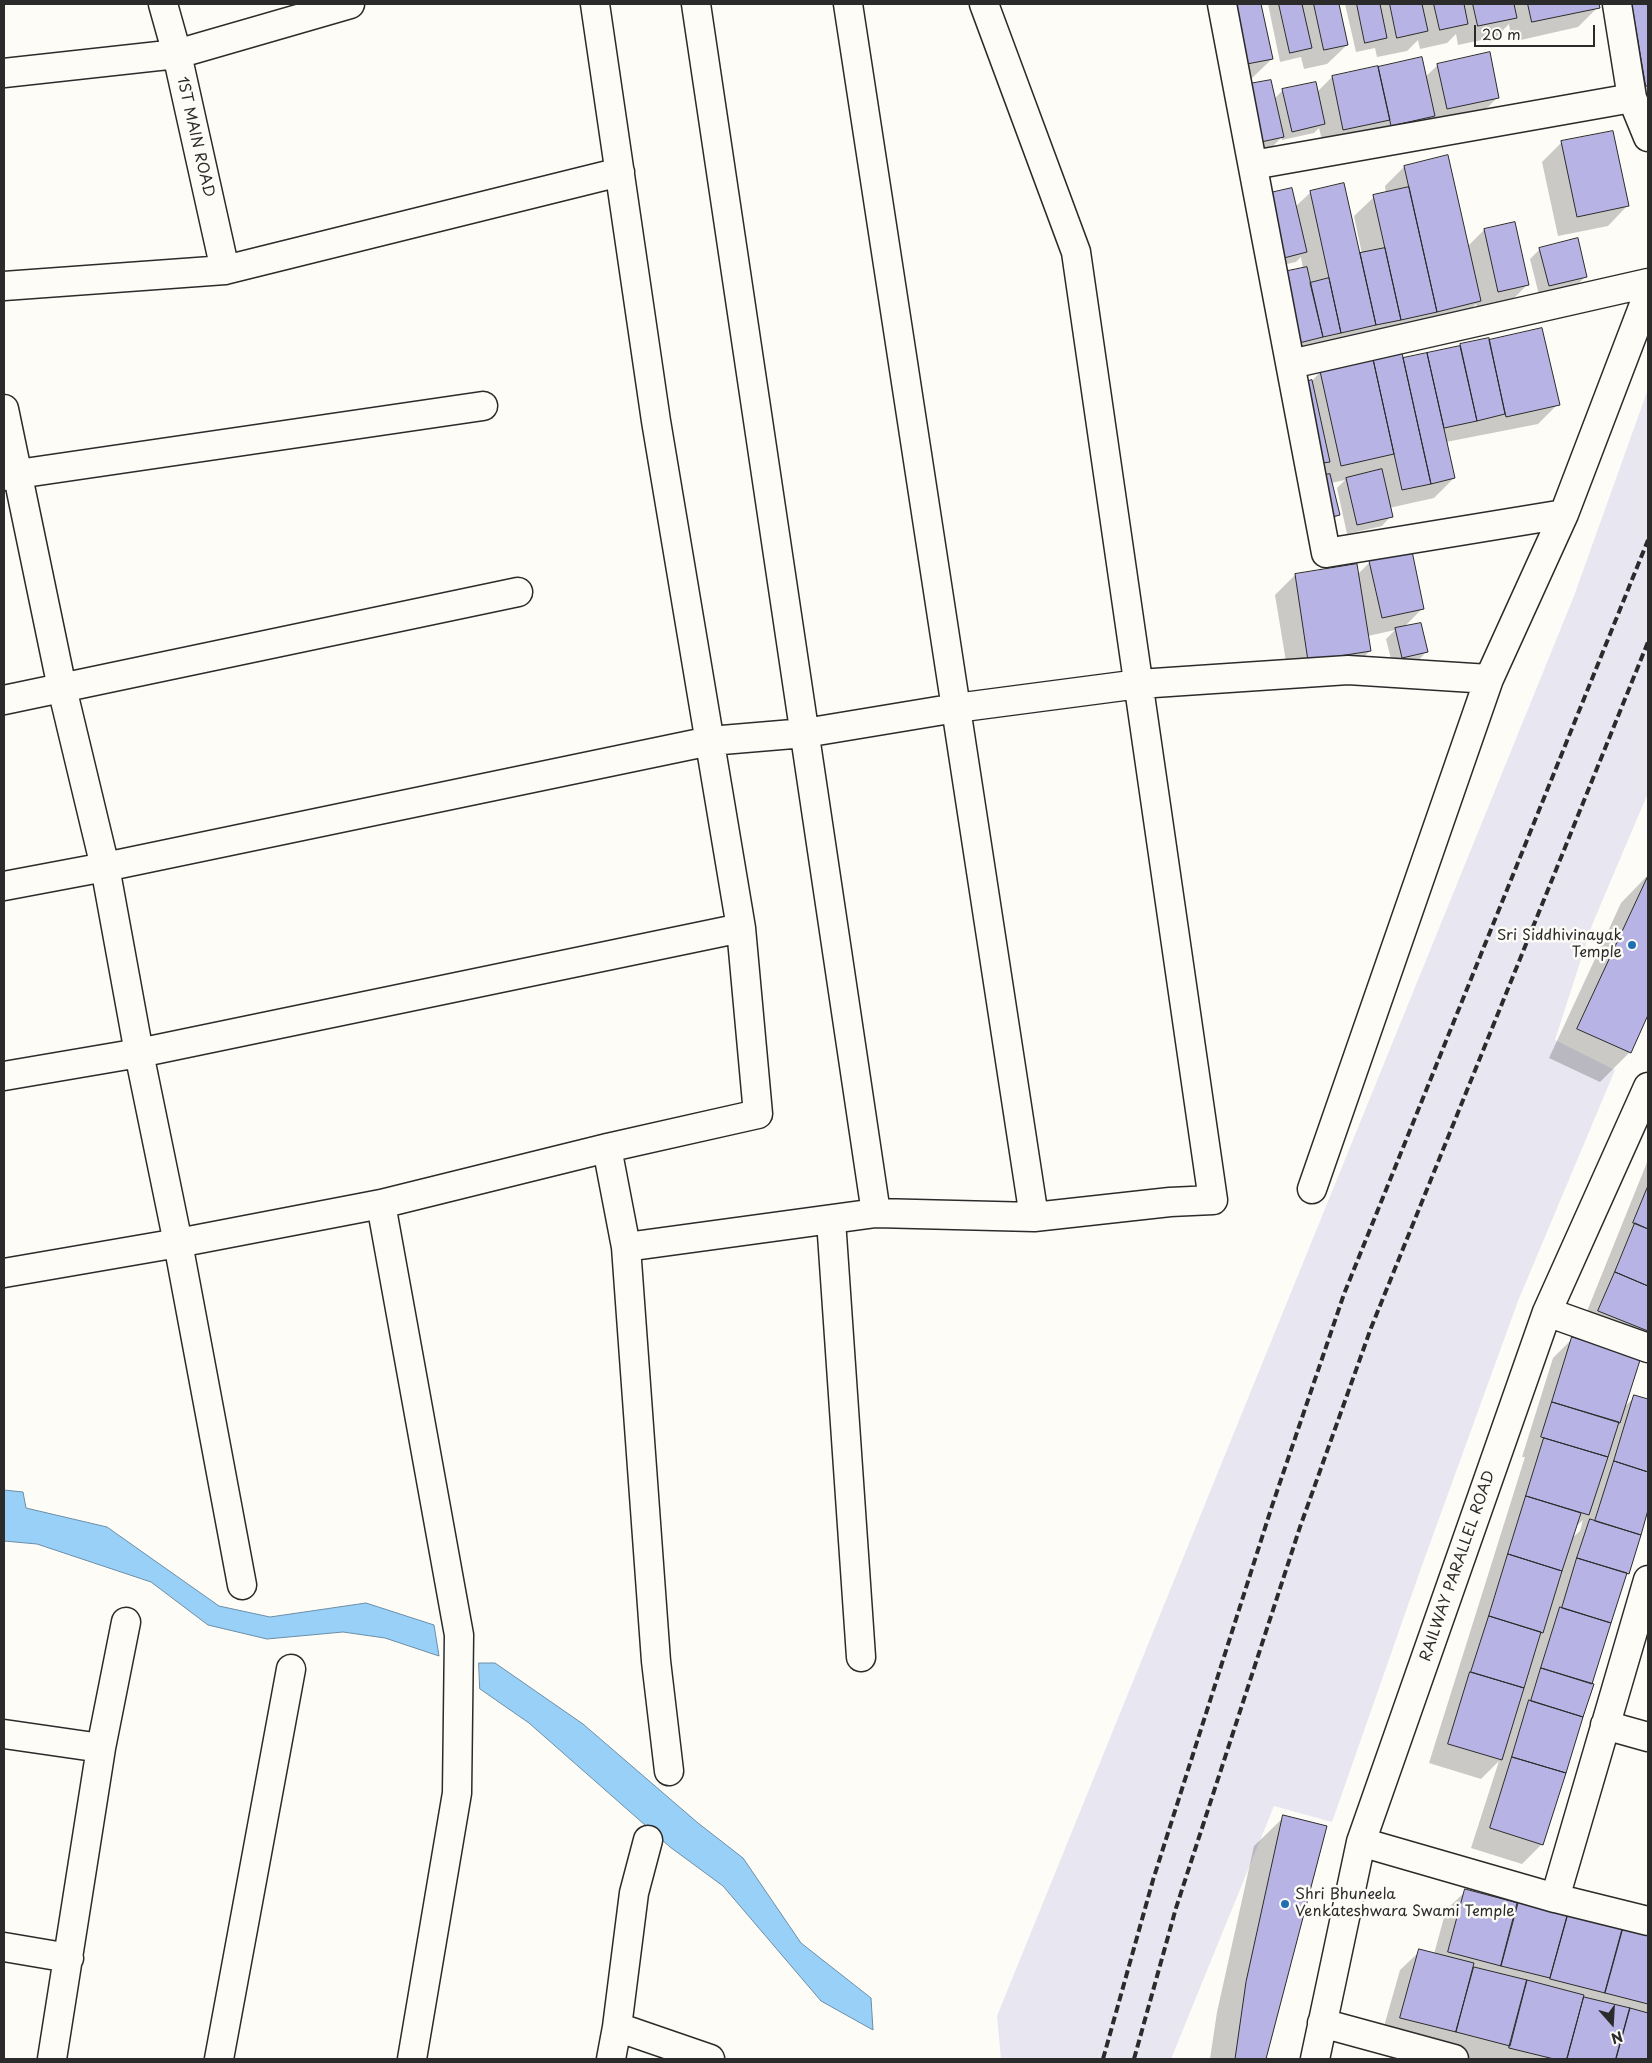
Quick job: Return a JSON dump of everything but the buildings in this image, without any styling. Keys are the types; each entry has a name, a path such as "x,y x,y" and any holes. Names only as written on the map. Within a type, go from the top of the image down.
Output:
{"street":[{"name":"1ST MAIN ROAD","path":"163,4 177,54 225,270"},
{"path":"4,73 177,54 350,4"},
{"path":"4,1273 178,1243 381,1204 607,1148 758,1114 741,928 655,412 595,4"},
{"path":"696,4 876,1213"},
{"path":"848,4 1034,1217"},
{"path":"626,1247 876,1213 1034,1217 1170,1202 1213,1200 1076,252 984,4"},
{"path":"1222,4 1326,553 1564,514"},
{"path":"1617,4 1632,98 1648,137"},
{"path":"1253,165 1632,98"},
{"path":"4,286 225,270 620,172"},
{"path":"1291,364 1648,283"},
{"path":"1312,1189 1489,680 1564,514 1648,294"},
{"path":"10,475 483,406"},
{"path":"4,409 10,475 105,867 242,1585"},
{"path":"4,700 518,592"},
{"path":"4,886 105,867 710,742 805,733 956,708 1139,684 1348,670 1489,680"},
{"path":"4,1076 139,1053 741,928"},
{"name":"RAILWAY PARALLEL ROAD","path":"1315,2059 1361,1842 1547,1312 1648,1087"},
{"path":"607,1148 626,1247 656,1661 669,1771"},
{"path":"381,1204 459,1636 458,1792 412,2059"},
{"path":"831,1220 861,1657"},
{"path":"1547,1312 1648,1348"},
{"path":"1555,1898 1648,1580"},
{"path":"52,2059 101,1748 126,1622"},
{"path":"219,2059 291,1669"},
{"path":"1605,1725 1648,1737"},
{"path":"4,1734 101,1748"},
{"path":"611,2059 617,2027 634,1893 648,1840"},
{"path":"1361,1842 1555,1898 1648,1922"},
{"path":"4,1947 69,1958"},
{"path":"1322,2023 1454,2059"},
{"path":"617,2027 710,2059"}],"shaded area":[{"path":"1648,389 1648,793 1592,925 1555,1040 1615,1070 1518,1301 1420,1571 1332,1822 1274,1806 1171,2059 1001,2059 997,2016 1574,596"}],"water":[{"path":"4,1490 23,1492 26,1508 107,1527 219,1606 270,1617 366,1603 434,1625 439,1656 385,1638 343,1632 267,1639 208,1625 151,1582 37,1544 4,1541"},
{"path":"479,1663 495,1663 583,1724 698,1823 743,1858 801,1943 871,1998 873,2030 821,2001 723,1886 670,1847 529,1723 480,1689"}],"railway":[{"path":"1103,2059 1153,1880 1272,1506 1344,1294 1648,540"},
{"path":"1134,2059 1176,1908 1300,1527 1371,1328 1648,642"}],"place":[{"name":"Sri Siddhivinayak Temple","path":"1632,945"},
{"name":"Shri Bhuneela Venkateshwara Swami Temple","path":"1285,1904"}]}
